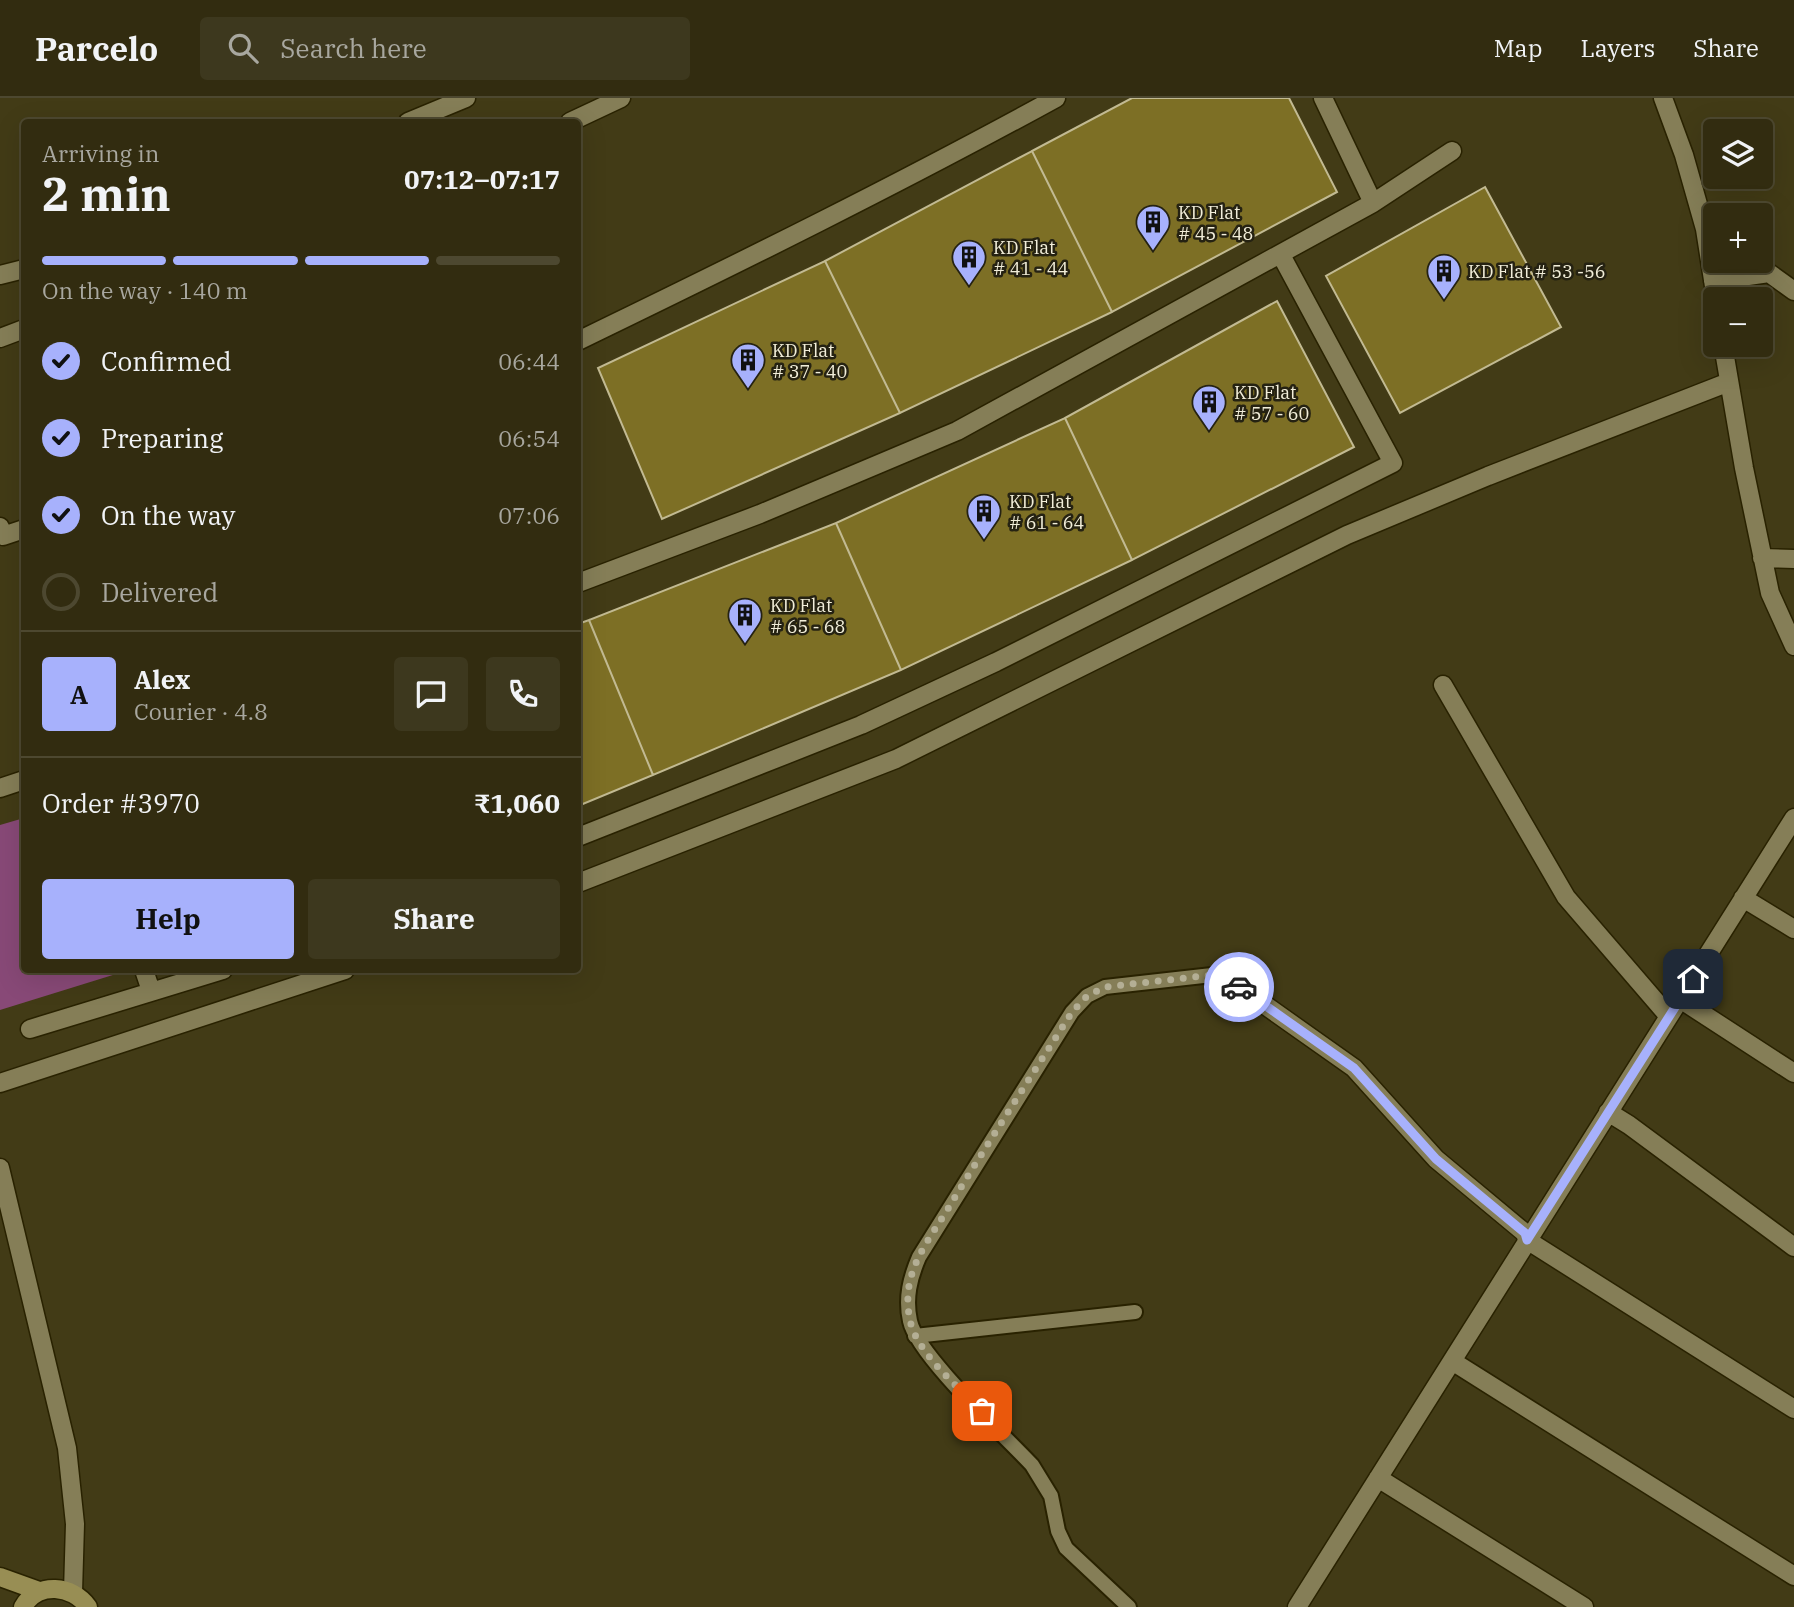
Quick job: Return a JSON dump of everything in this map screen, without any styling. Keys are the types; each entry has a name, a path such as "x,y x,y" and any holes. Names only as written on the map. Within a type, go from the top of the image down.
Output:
{"main road":[{"path":"0,1577 39,1591"},
{"path":"23,1607 26,1601 39,1591 56,1588 86,1603"}],"street":[{"path":"420,98 435,111"},
{"path":"415,119 466,98"},
{"path":"576,119 621,98"},
{"path":"581,340 735,265 959,151 1056,98"},
{"path":"1323,98 1373,203"},
{"path":"1664,98 1705,229 1714,287"},
{"path":"581,582 760,514 957,431 1373,203 1452,151"},
{"path":"581,836 861,725 996,662 1393,463 1280,255"},
{"path":"0,275 21,270"},
{"path":"1713,281 1769,273 1794,291"},
{"path":"0,338 21,330"},
{"path":"1725,357 1770,593 1794,646"},
{"path":"581,882 896,759 1347,535 1729,382"},
{"path":"0,527 3,536 21,530"},
{"path":"1762,558 1794,559"},
{"path":"1443,685 1566,897 1665,1012 1675,1007"},
{"path":"0,788 21,781"},
{"path":"1297,1607 1794,818"},
{"path":"1743,898 1794,929"},
{"path":"145,973 151,992"},
{"path":"30,1029 213,973"},
{"path":"0,1083 336,973"},
{"path":"1221,974 1354,1068 1436,1159 1525,1233 1527,1240 1794,1409"},
{"path":"1675,1007 1794,1073"},
{"path":"1608,1112 1794,1247"},
{"path":"0,1168 66,1448 86,1603"},
{"path":"1452,1361 1794,1576"},
{"path":"1378,1478 1584,1607"}],"lane":[{"path":"1129,1607 1066,1548 1058,1531 1051,1496 1042,1479 931,1358 915,1336 910,1321 908,1298 911,1276 919,1257 1072,1012 1087,996 1105,987 1221,974"},
{"path":"915,1336 1135,1312"}],"shaded area":[{"path":"21,819 21,973 119,973 0,1010 0,825"}],"building":[{"name":"KD Flat # 45 - 48","path":"1132,98 1289,98 1337,192 1112,312 1032,151"},
{"name":"KD Flat # 41 - 44","path":"1032,151 1112,312 900,413 825,261"},
{"name":"KD Flat # 53 -56","path":"1485,187 1561,327 1400,413 1326,276"},
{"name":"KD Flat # 37 - 40","path":"825,261 900,413 662,519 598,368"},
{"name":"KD Flat # 57 - 60","path":"1277,301 1354,447 1132,560 1065,418"},
{"name":"KD Flat # 61 - 64","path":"1065,418 1132,560 901,670 836,523"},
{"name":"KD Flat # 65 - 68","path":"836,523 901,670 653,775 589,620"},
{"path":"589,620 653,775 581,805 581,623"}],"way so far":[{"path":"982,1411 931,1358 915,1336 910,1321 908,1298 911,1276 919,1257 1072,1012 1087,996 1105,987 1221,974 1239,987"}],"place":[{"name":"KD Flat # 45 - 48","path":"1153,252"},
{"name":"KD Flat # 41 - 44","path":"969,287"},
{"name":"KD Flat # 53 -56","path":"1444,301"},
{"name":"KD Flat # 37 - 40","path":"748,390"},
{"name":"KD Flat # 57 - 60","path":"1209,432"},
{"name":"KD Flat # 61 - 64","path":"984,541"},
{"name":"KD Flat # 65 - 68","path":"745,645"}],"route":[{"path":"1239,987 1354,1068 1436,1159 1525,1233 1527,1240 1693,979"}]}
